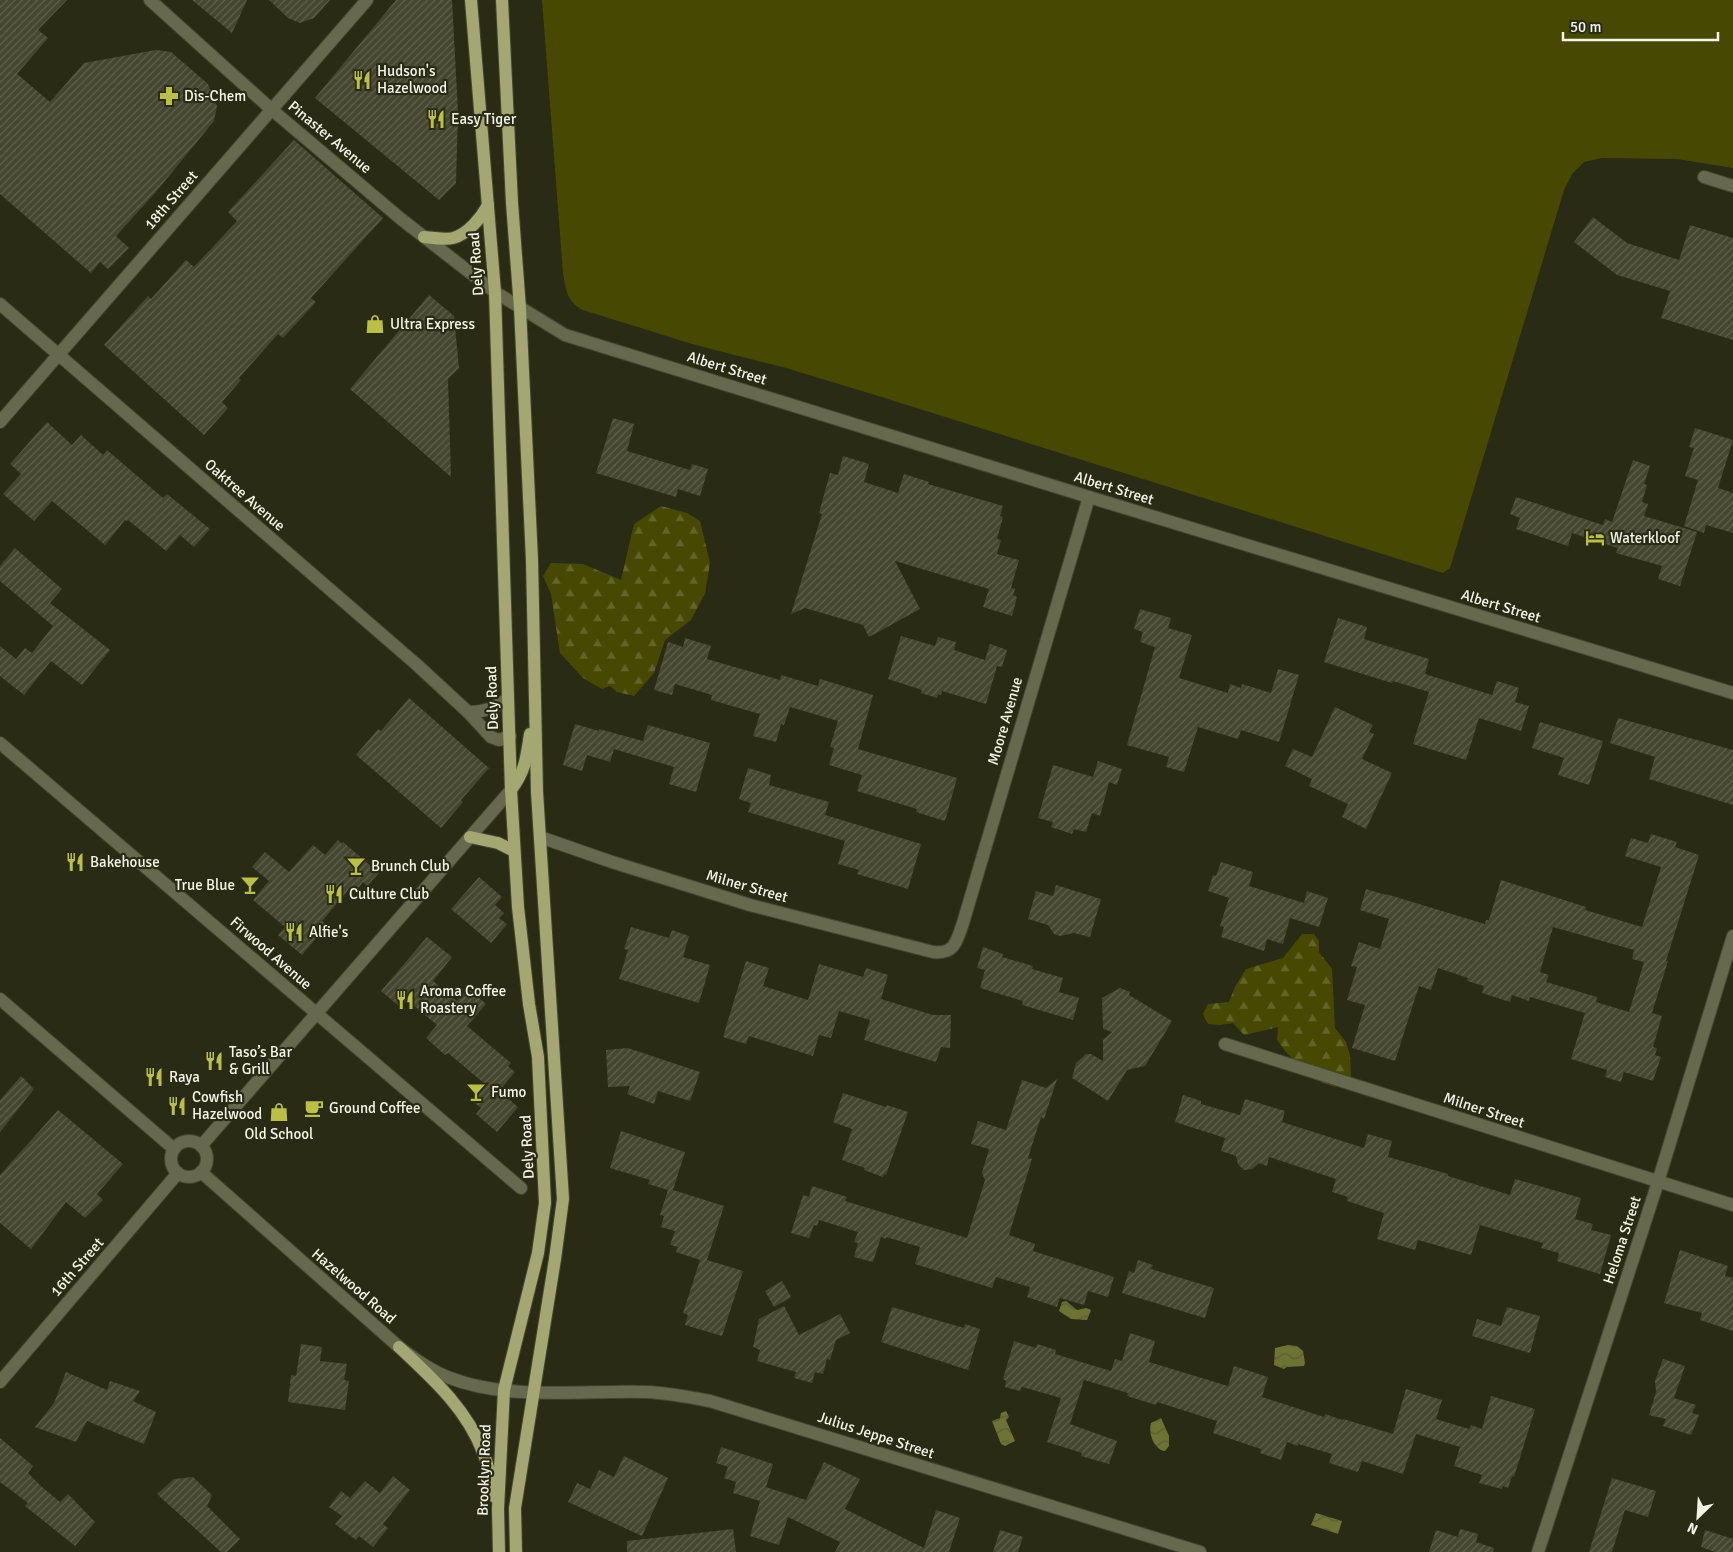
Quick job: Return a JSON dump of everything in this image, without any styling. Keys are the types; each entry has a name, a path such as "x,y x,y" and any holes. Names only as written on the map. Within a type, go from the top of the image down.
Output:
{"main road":[{"name":"Dely Road","path":"471,0 495,292 514,851 529,1004 538,1057 545,1203 538,1253 504,1390"},
{"path":"502,0 532,560 537,792 563,1199 534,1392 514,1508 516,1552"},
{"path":"424,237 454,238 471,227 488,205"},
{"path":"511,790 524,768 535,687"},
{"path":"470,837 486,840 514,851"},
{"path":"399,1347 451,1398 474,1431 484,1454 498,1509"},
{"name":"Brooklyn Road","path":"499,1552 498,1509 504,1390"}],"street":[{"name":"Pinaster Avenue","path":"150,0 271,109 424,237 495,292"},
{"name":"18th Street","path":"0,422 367,0"},
{"path":"1704,177 1733,186"},
{"name":"Albert Street","path":"495,292 574,338 1733,694"},
{"name":"Oaktree Avenue","path":"0,304 416,664 468,712 491,737 499,740 510,736"},
{"name":"Moore Avenue","path":"948,951 957,942 963,923 1089,497"},
{"path":"468,712 483,712 496,708 508,698"},
{"name":"Firwood Avenue","path":"0,743 521,1188"},
{"path":"201,1146 511,790"},
{"name":"Milner Street","path":"540,837 612,862 750,905 933,952 942,953 948,951"},
{"name":"Heloma Street","path":"1538,1552 1658,1182 1733,936"},
{"path":"0,1000 174,1149"},
{"name":"Milner Street","path":"1225,1044 1733,1205"},
{"path":"185,1142 196,1143 201,1146 206,1156 206,1162 201,1172 190,1177 178,1173 171,1163 174,1149 180,1143 185,1142"},
{"name":"Hazelwood Road","path":"201,1172 399,1347 426,1366 448,1377 470,1384 504,1390 534,1392"},
{"name":"16th Street","path":"0,1382 178,1173"},
{"name":"Julius Jeppe Street","path":"534,1392 648,1392 683,1395 710,1401 1200,1552"}],"green space":[{"path":"542,0 1733,0 1733,168 1677,159 1602,158 1584,162 1572,174 1564,190 1450,568 1443,573 875,395 786,368 692,344 578,307 568,295 563,273"},
{"path":"661,506 687,513 700,521 710,563 705,593 691,620 665,640 654,673 634,696 617,692 610,686 602,689 583,678 560,653 551,594 543,576 551,563 583,564 621,580 634,524"},
{"path":"1302,934 1314,934 1319,941 1319,952 1332,969 1335,1028 1346,1042 1350,1055 1351,1077 1335,1087 1313,1079 1286,1052 1277,1040 1278,1027 1244,1035 1233,1023 1208,1024 1203,1014 1208,1004 1229,1002 1235,987 1246,969 1283,958"}],"water":[{"path":"1066,1301 1077,1310 1086,1308 1091,1310 1087,1320 1071,1319 1059,1311 1062,1302"},
{"path":"1288,1345 1297,1346 1303,1351 1304,1366 1287,1367 1284,1369 1274,1365 1275,1348"},
{"path":"1006,1411 1009,1417 1006,1420 1015,1441 1005,1446 1001,1444 992,1421 1000,1418 1001,1413"},
{"path":"1161,1418 1169,1436 1169,1446 1165,1451 1158,1448 1155,1444 1150,1431 1151,1423"},
{"path":"1316,1513 1342,1521 1338,1534 1311,1525"}],"building":[{"path":"0,0 67,0 38,30 48,38 17,74 50,102 84,63 156,50 171,52 208,84 217,106 214,121 155,193 116,236 129,248 108,269 100,262 91,273 0,194"},
{"path":"192,0 247,0 232,33"},
{"path":"269,0 330,0 314,18 300,23 288,18"},
{"path":"396,0 452,0 458,112 456,183 439,200 315,98"},
{"path":"294,140 383,218 311,298 316,302 283,338 278,334 239,378 241,380 222,402 228,408 204,435 104,345 148,296 151,299 186,260 194,267 237,221 228,212"},
{"path":"1593,217 1627,243 1679,260 1690,225 1733,238 1733,340 1661,318 1670,291 1617,275 1574,242"},
{"path":"429,295 454,316 459,368 448,379 451,477 350,389"},
{"path":"613,418 634,424 627,451 690,470 692,464 708,469 700,496 678,489 676,497 596,473"},
{"path":"47,422 72,445 81,435 103,455 107,450 163,498 167,494 210,529 194,547 180,535 166,551 128,520 125,520 105,545 52,501 34,521 3,494 21,474 10,464"},
{"path":"1695,428 1733,440 1718,488 1733,493 1733,533 1706,525 1704,533 1684,526 1698,480 1685,476 1694,448 1689,447"},
{"path":"843,456 869,464 864,482 898,493 904,474 929,482 928,484 1003,506 1000,516 1003,517 997,539 1001,540 997,554 1019,560 1011,588 1015,589 1013,595 1017,597 1012,616 983,607 989,589 895,561 920,609 869,637 863,625 805,608 791,614 822,514 819,513 830,473 838,475"},
{"path":"1633,460 1650,466 1644,484 1647,485 1642,502 1648,504 1644,516 1697,532 1680,586 1658,579 1662,566 1616,553 1618,548 1572,533 1568,546 1516,529 1520,518 1510,514 1516,497 1603,525 1605,519 1612,522"},
{"path":"15,548 62,589 50,603 110,650 82,685 51,661 24,695 0,676 0,646 16,659 25,648 32,653 53,626 0,581 0,566"},
{"path":"1140,609 1171,618 1168,628 1192,635 1179,678 1228,693 1230,684 1241,688 1242,684 1271,693 1278,669 1299,675 1279,742 1241,730 1238,739 1198,727 1184,772 1166,767 1169,757 1127,745 1155,647 1140,642 1143,632 1134,629"},
{"path":"1338,618 1367,627 1364,639 1429,659 1425,674 1492,695 1497,681 1519,688 1515,702 1529,706 1521,731 1479,718 1466,760 1413,744 1429,692 1393,681 1392,683 1324,662"},
{"path":"901,636 935,646 938,637 956,642 954,650 985,660 990,644 1007,650 1002,667 997,666 986,704 942,691 941,695 938,694 937,698 921,693 922,690 888,679"},
{"path":"685,638 711,646 707,659 780,680 781,675 818,686 820,679 873,695 858,749 957,778 945,821 916,812 917,809 857,791 862,775 829,765 834,748 830,747 838,721 790,707 784,725 781,724 776,742 753,736 760,714 711,700 712,695 675,684 672,695 654,690 668,642 683,647"},
{"path":"409,698 489,768 461,800 463,802 441,828 356,755 378,729 381,731"},
{"path":"1335,707 1373,725 1369,732 1374,734 1362,759 1392,773 1366,829 1342,817 1348,804 1309,786 1312,779 1285,766 1293,749 1312,757"},
{"path":"1618,718 1733,750 1733,805 1649,779 1655,757 1610,743"},
{"path":"1540,722 1603,741 1589,785 1558,775 1564,758 1532,748"},
{"path":"575,724 643,741 648,725 710,743 696,792 669,784 674,767 614,749 610,762 587,755 582,771 563,765"},
{"path":"1098,761 1122,769 1117,785 1109,782 1100,816 1092,813 1086,832 1074,829 1072,834 1051,827 1053,822 1038,818 1053,765 1093,777"},
{"path":"748,768 771,775 769,785 829,802 825,815 921,844 908,889 857,874 859,870 838,864 845,841 748,812 751,803 739,799"},
{"path":"1651,834 1677,842 1675,847 1699,855 1652,1013 1662,1016 1653,1047 1657,1048 1655,1055 1661,1057 1653,1081 1624,1072 1621,1082 1605,1077 1607,1070 1571,1059 1585,1013 1530,997 1529,1001 1512,995 1510,1002 1482,993 1484,986 1467,981 1468,978 1438,968 1431,990 1419,986 1395,1061 1352,1048 1365,1005 1347,1000 1357,967 1351,966 1359,942 1380,949 1389,919 1360,910 1366,889 1485,924 1486,920 1489,920 1501,880 1586,907 1585,910 1642,927 1661,867 1625,856 1631,838 1648,843","holes":["1553,927 1634,950 1632,959 1644,962 1629,1012 1596,1002 1597,997 1546,982 1549,975 1540,972"]},
{"path":"338,840 342,844 343,842 379,873 367,886 363,882 355,892 350,888 322,921 327,925 302,955 278,935 285,927 253,900 269,881 252,867 265,852 289,872 313,845 325,855"},
{"path":"1221,862 1253,872 1249,886 1304,903 1307,891 1328,898 1319,927 1290,918 1283,944 1267,939 1264,951 1221,937 1224,927 1220,926 1229,898 1208,891 1213,875 1216,876"},
{"path":"479,877 502,897 495,905 504,913 499,918 507,924 491,943 451,909"},
{"path":"1056,885 1101,899 1090,937 1074,933 1060,936 1054,934 1048,925 1028,919 1036,891 1053,896"},
{"path":"631,927 669,938 672,930 689,936 683,957 710,965 699,1003 619,979 628,950 624,949"},
{"path":"427,937 452,957 433,981 457,1001 468,988 486,1004 467,1026 511,1063 508,1066 515,1072 499,1091 518,1107 497,1132 476,1114 481,1108 471,1100 485,1084 448,1053 445,1055 426,1038 437,1025 407,1000 400,1007 381,991"},
{"path":"983,947 1003,954 1002,957 1033,966 1032,969 1063,978 1059,992 1079,998 1073,1020 1022,1005 1023,1001 980,988 985,970 977,968"},
{"path":"746,961 769,968 763,986 808,1000 819,964 863,977 866,968 888,975 881,999 933,1015 951,1015 950,1048 941,1047 936,1062 864,1040 870,1020 839,1011 831,1038 819,1035 813,1056 749,1036 746,1044 723,1037"},
{"path":"1120,988 1130,992 1129,995 1172,1021 1145,1066 1127,1070 1108,1101 1072,1078 1076,1063 1086,1054 1091,1054 1103,1061 1103,1040 1112,1032 1103,1029 1102,998"},
{"path":"628,1048 700,1072 690,1101 658,1091 654,1104 627,1094 630,1086 608,1087 606,1050"},
{"path":"21,1076 34,1089 0,1132 0,1100"},
{"path":"1057,1079 1044,1119 1041,1117 1028,1158 1032,1159 1009,1235 1035,1244 1033,1251 1114,1277 1108,1297 1088,1291 1084,1305 1060,1298 1057,1307 1027,1297 1030,1287 996,1277 992,1288 915,1264 920,1247 886,1237 886,1239 881,1237 873,1262 854,1257 858,1243 854,1242 858,1232 819,1220 817,1226 814,1225 809,1238 791,1233 803,1195 809,1197 812,1186 847,1197 845,1201 967,1238 985,1180 982,1173 989,1149 971,1144 978,1121 1006,1130 1022,1080 1046,1088"},
{"path":"843,1093 908,1112 886,1175 884,1174 883,1177 842,1160 852,1129 833,1122"},
{"path":"1183,1095 1201,1101 1201,1104 1240,1115 1245,1099 1285,1111 1282,1122 1364,1148 1368,1134 1392,1141 1388,1157 1448,1174 1448,1176 1510,1195 1515,1179 1581,1198 1575,1219 1593,1224 1591,1230 1611,1235 1600,1274 1557,1261 1559,1253 1541,1248 1543,1243 1480,1225 1471,1255 1418,1240 1415,1250 1377,1239 1384,1213 1347,1201 1348,1197 1332,1192 1336,1179 1269,1157 1267,1166 1259,1163 1252,1169 1244,1170 1238,1164 1236,1156 1221,1151 1225,1138 1175,1122"},
{"path":"58,1110 123,1164 97,1194 103,1200 85,1218 66,1202 31,1249 0,1223 0,1175"},
{"path":"621,1131 685,1152 673,1190 724,1206 707,1260 743,1271 722,1336 685,1325 688,1315 683,1313 700,1260 676,1252 678,1247 670,1245 675,1231 661,1227 664,1216 660,1215 668,1190 648,1184 650,1180 610,1168"},
{"path":"1680,1250 1728,1266 1725,1276 1733,1278 1733,1331 1700,1320 1702,1313 1664,1303"},
{"path":"1138,1260 1153,1265 1151,1269 1214,1288 1205,1318 1122,1293 1129,1271 1134,1273"},
{"path":"782,1281 791,1297 774,1307 765,1291"},
{"path":"784,1306 799,1335 840,1314 850,1333 836,1340 830,1360 827,1359 823,1374 815,1372 812,1383 794,1378 796,1372 757,1361 760,1350 753,1347 759,1319"},
{"path":"892,1307 964,1328 965,1324 980,1329 968,1370 881,1342"},
{"path":"1507,1307 1540,1316 1530,1353 1472,1336 1477,1319 1501,1326"},
{"path":"1130,1333 1155,1341 1149,1362 1228,1386 1234,1366 1268,1377 1262,1397 1324,1417 1325,1414 1393,1434 1406,1389 1442,1400 1436,1419 1469,1429 1471,1425 1482,1429 1491,1396 1535,1409 1514,1477 1512,1476 1508,1488 1503,1486 1502,1489 1479,1483 1482,1475 1454,1466 1460,1447 1416,1434 1403,1474 1362,1461 1358,1472 1329,1463 1332,1454 1287,1442 1281,1460 1260,1453 1261,1449 1213,1433 1217,1421 1157,1402 1156,1405 1127,1396 1128,1393 1084,1380 1070,1424 1117,1441 1109,1464 1081,1456 1082,1453 1047,1442 1061,1398 1022,1387 1020,1391 1005,1387 1006,1381 1003,1379 1014,1341 1036,1348 1037,1344 1056,1350 1055,1354 1111,1371 1115,1359 1122,1361"},
{"path":"301,1344 322,1347 320,1361 347,1364 344,1380 349,1381 345,1410 288,1402 291,1375 296,1376"},
{"path":"1663,1359 1685,1366 1674,1398 1696,1405 1692,1413 1699,1415 1691,1435 1663,1426 1666,1419 1649,1415 1656,1392 1655,1381"},
{"path":"66,1372 107,1390 110,1381 140,1391 133,1401 156,1412 144,1444 87,1421 76,1442 35,1427 54,1403"},
{"path":"0,1438 33,1466 28,1473 42,1487 60,1502 68,1494 95,1522 75,1546 25,1506 28,1503 0,1482"},
{"path":"721,1447 773,1464 766,1487 806,1500 824,1462 860,1479 845,1509 924,1548 936,1510 960,1518 949,1552 835,1552 840,1542 788,1517 779,1545 750,1536 760,1501 733,1493 736,1482 724,1478 728,1467 716,1463"},
{"path":"624,1456 668,1478 642,1536 568,1502 577,1483 590,1489 599,1470 614,1477"},
{"path":"393,1476 410,1490 383,1524 388,1528 373,1547 359,1536 356,1540 335,1524 342,1516 329,1507 341,1491 350,1498 365,1481 380,1493"},
{"path":"193,1477 212,1495 207,1506 240,1539 227,1552 221,1552 157,1494 174,1479"},
{"path":"1612,1478 1656,1491 1648,1517 1625,1510 1612,1552 1589,1552"},
{"path":"733,1529 736,1552 627,1552 627,1541"},
{"path":"1460,1529 1478,1534 1476,1542 1494,1548 1493,1552 1429,1552 1436,1530 1458,1537"},
{"path":"1000,1530 1023,1537 1018,1552 993,1552"},
{"path":"1705,1530 1733,1539 1733,1552 1715,1552 1701,1547"}],"place":[{"name":"Hudson's Hazelwood","path":"362,80"},
{"name":"Dis-Chem","path":"169,96"},
{"name":"Easy Tiger","path":"436,119"},
{"name":"Ultra Express","path":"375,324"},
{"name":"Waterkloof","path":"1595,538"},
{"name":"Bakehouse","path":"75,862"},
{"name":"Brunch Club","path":"356,866"},
{"name":"True Blue","path":"250,885"},
{"name":"Culture Club","path":"334,894"},
{"name":"Alfie's","path":"294,932"},
{"name":"Aroma Coffee Roastery","path":"405,1000"},
{"name":"Taso’s Bar & Grill","path":"214,1061"},
{"name":"Raya","path":"154,1077"},
{"name":"Fumo","path":"476,1092"},
{"name":"Cowfish Hazelwood","path":"177,1106"},
{"name":"Ground Coffee","path":"314,1108"},
{"name":"Old School","path":"279,1112"}]}
